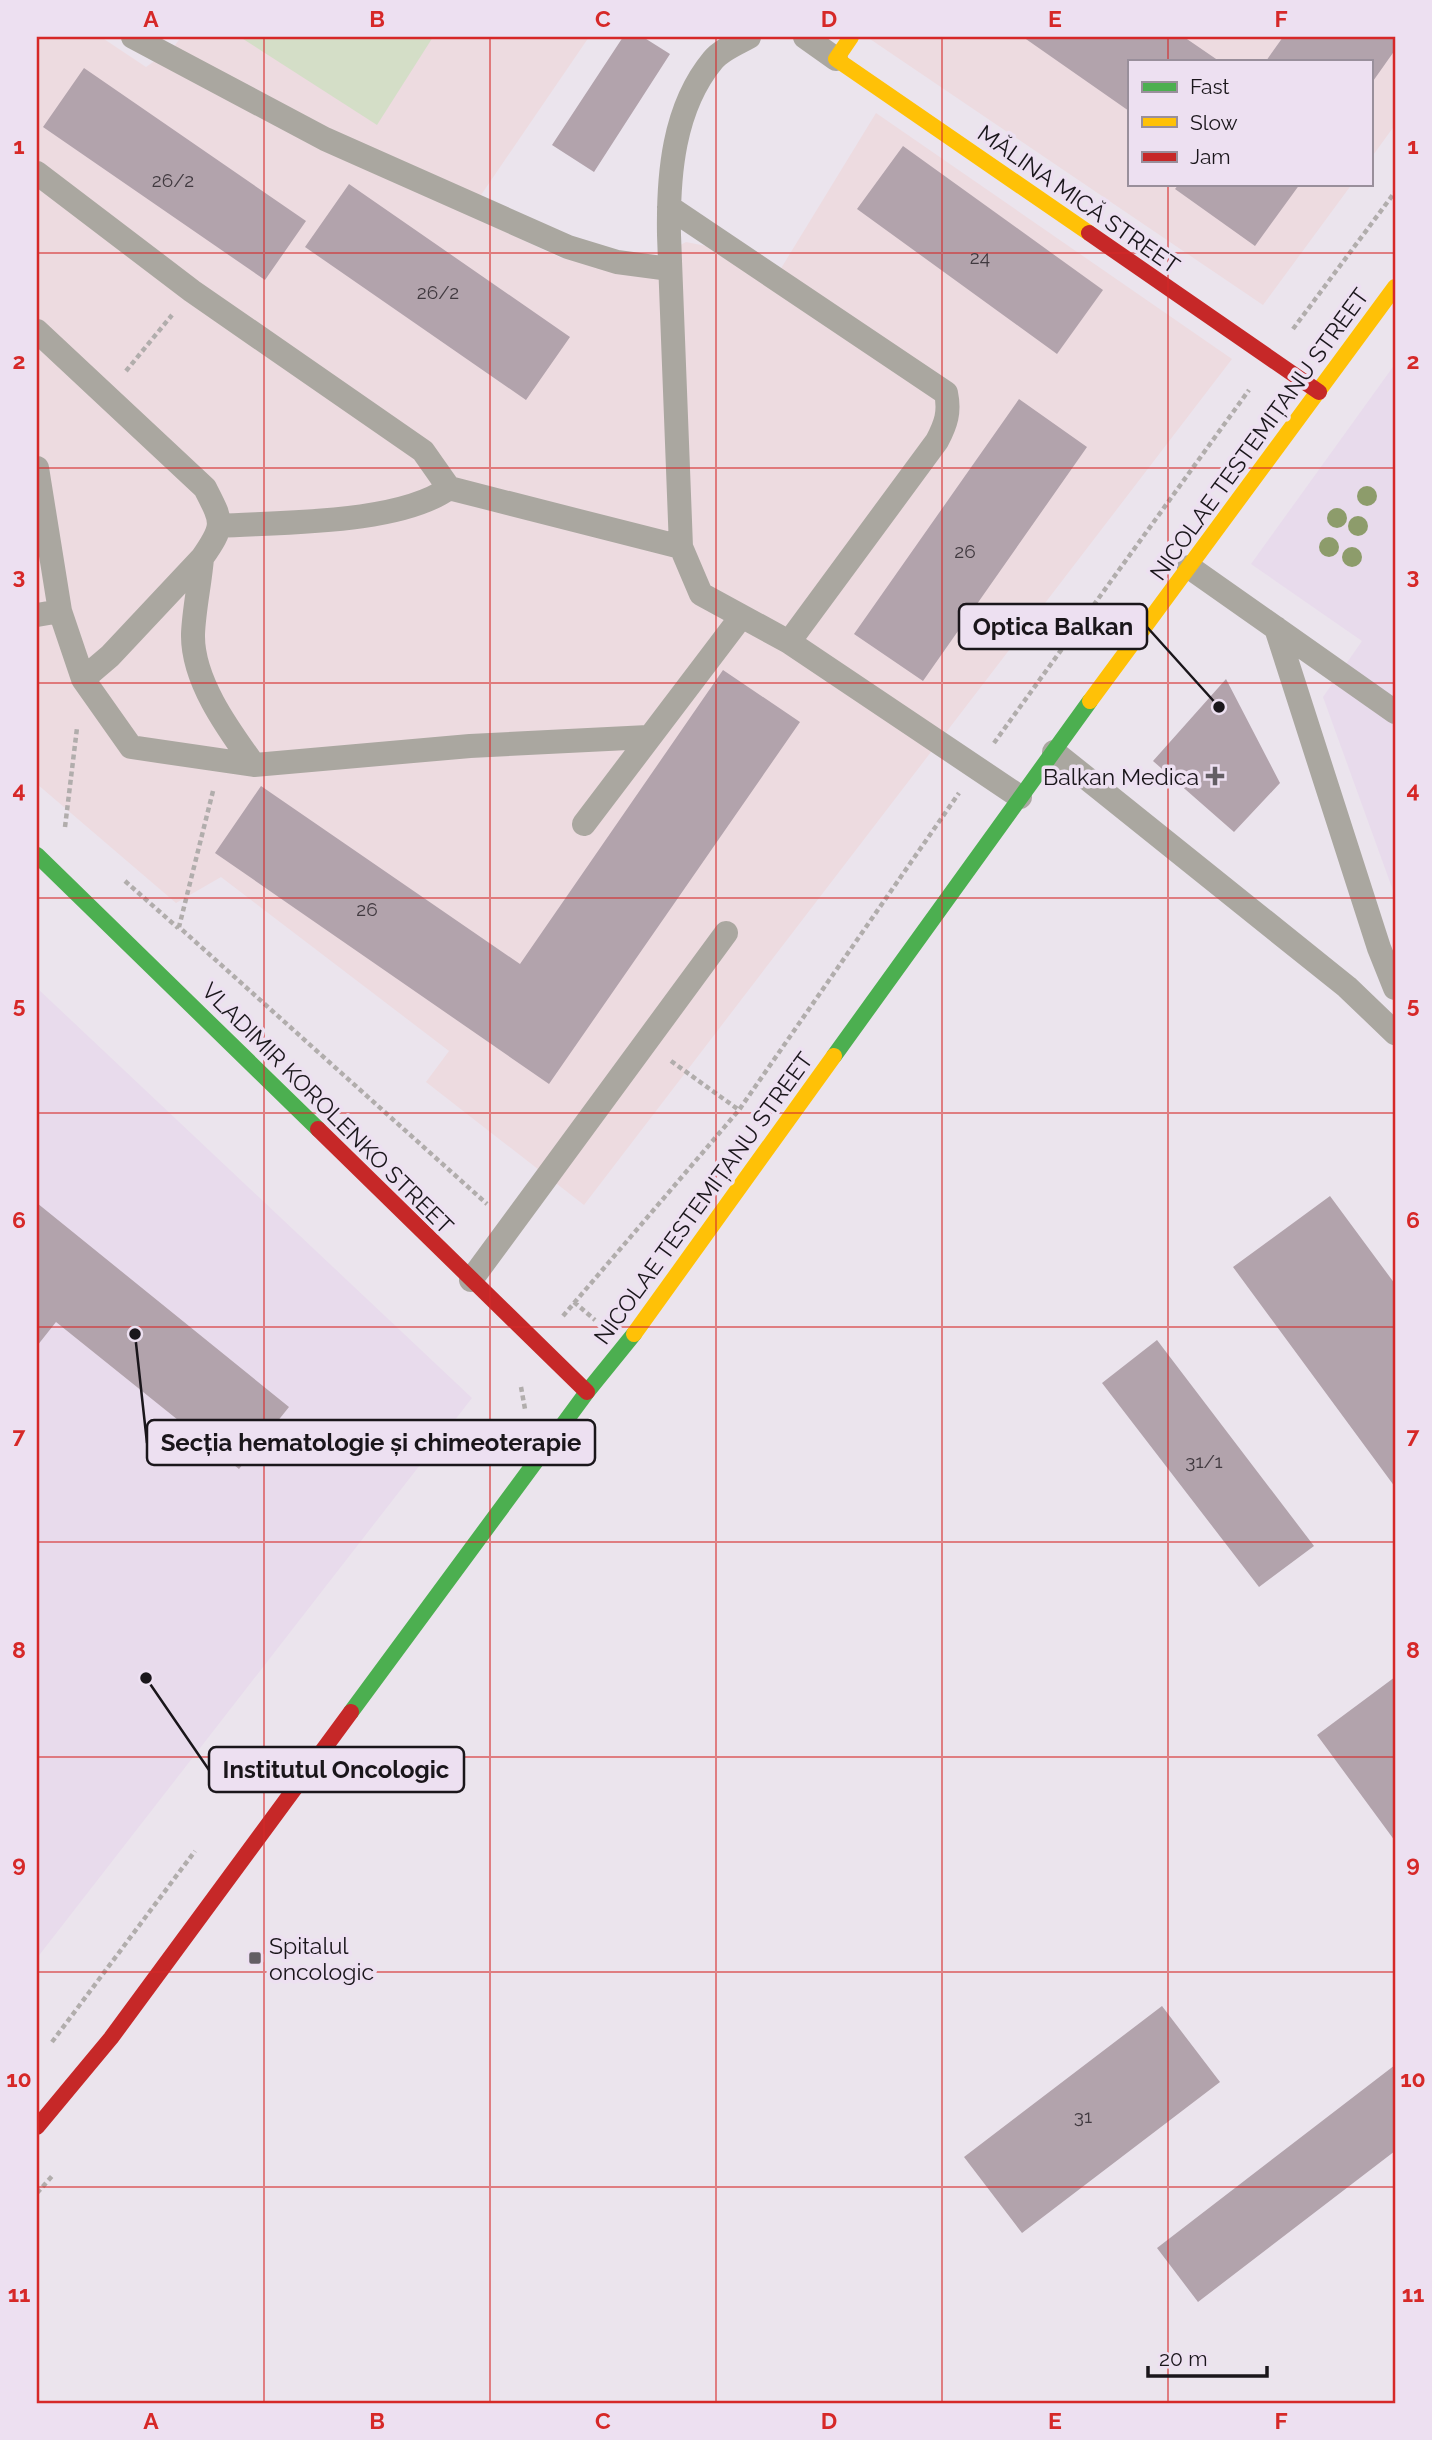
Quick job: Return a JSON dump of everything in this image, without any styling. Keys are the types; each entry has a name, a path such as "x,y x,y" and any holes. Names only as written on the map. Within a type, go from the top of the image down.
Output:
{"main road":[{"path":"836,59 851,37"},
{"name":"MĂLINA MICĂ STREET","path":"836,59 1319,392"},
{"name":"NICOLAE TESTEMIȚANU STREET","path":"37,2127 111,2038 587,1392 626,1345 1020,797 1395,287"},
{"name":"VLADIMIR KOROLENKO STREET","path":"37,855 587,1392"}],"lane":[{"path":"749,37 714,58 684,113 674,148 668,207 681,547 701,594 789,642 1020,797"},
{"path":"805,37 836,59"},
{"path":"147,40 325,139 558,243 617,262 670,269"},
{"path":"37,173 192,291 423,451 450,488 681,547"},
{"path":"668,207 946,393 947,422 937,441 789,642"},
{"path":"37,331 205,488 220,526 215,540 202,558 110,656 83,679"},
{"path":"37,468 48,613 83,679 131,747 254,765 470,746 648,737"},
{"path":"220,526 327,520 405,508 434,499 450,488"},
{"path":"202,558 193,634 196,661 225,725 254,765"},
{"path":"1189,567 1395,712"},
{"path":"584,824 741,617"},
{"path":"1276,628 1379,948 1395,988"},
{"path":"1055,752 1347,987 1395,1033"},
{"path":"471,1280 726,933"}],"path":[{"path":"525,1410 523,1389 513,1371 739,1110 976,768 1395,192"},
{"path":"106,396 192,291"},
{"path":"60,877 83,679"},
{"path":"220,760 179,927 511,1226"},
{"path":"645,1042 739,1110"},
{"path":"45,2051 202,1842"},
{"path":"37,2193 54,2174"}],"shaded area":[{"path":"37,37 101,37 146,67 173,48 181,37 589,37 468,214 561,258 633,270 686,242 711,247 769,288 876,113 1232,359 584,1205 426,1082 449,1051 221,877 176,903 37,784"},
{"path":"867,37 1395,37 1395,125 1372,157 1372,60 1128,60 1128,186 1351,186 1263,305"},
{"path":"1395,364 1395,896 1323,697 1362,641 1251,564"},
{"path":"37,988 472,1398 37,1958"}],"green space":[{"path":"240,37 433,37 377,125"}],"building":[{"path":"623,37 643,37 670,54 594,172 552,145"},
{"path":"1023,37 1184,37 1218,60 1128,60 1128,110"},
{"path":"1283,37 1395,37 1395,50 1372,83 1372,60 1267,60"},
{"path":"84,68 306,221 265,280 43,127"},
{"path":"903,146 1103,290 1057,354 857,209"},
{"path":"349,184 570,337 526,400 305,247"},
{"path":"1177,186 1299,186 1255,246 1175,189"},
{"path":"1019,399 1087,447 923,681 854,634"},
{"path":"723,670 800,722 549,1084 215,853 261,786 520,964"},
{"path":"1226,679 1280,783 1234,832 1153,761"},
{"path":"1330,1196 1395,1284 1395,1487 1233,1267"},
{"path":"37,1203 289,1407 239,1469 56,1322 37,1346"},
{"path":"1157,1340 1314,1546 1259,1587 1102,1383"},
{"path":"1395,1677 1395,1841 1317,1735"},
{"path":"1162,2006 1220,2082 1022,2233 964,2157"},
{"path":"1395,2065 1395,2151 1198,2302 1157,2248"}],"traffic: fast":[{"path":"834,1056 1090,701"},
{"path":"37,855 318,1129"},
{"path":"351,1712 587,1392 634,1334"}],"traffic: slow":[{"path":"851,37 836,59 1089,233"},
{"path":"1090,701 1395,287"},
{"path":"634,1334 834,1056"}],"traffic: jam":[{"path":"1089,233 1319,392"},
{"path":"318,1129 587,1392"},
{"path":"37,2127 111,2038 351,1712"}],"place":[{"name":"Optica Balkan","path":"1219,707"},
{"name":"Balkan Medica","path":"1215,776"},
{"name":"Secția hematologie și chimeoterapie","path":"135,1334"},
{"name":"Institutul Oncologic","path":"146,1678"},
{"name":"Spitalul oncologic","path":"255,1958"}]}
